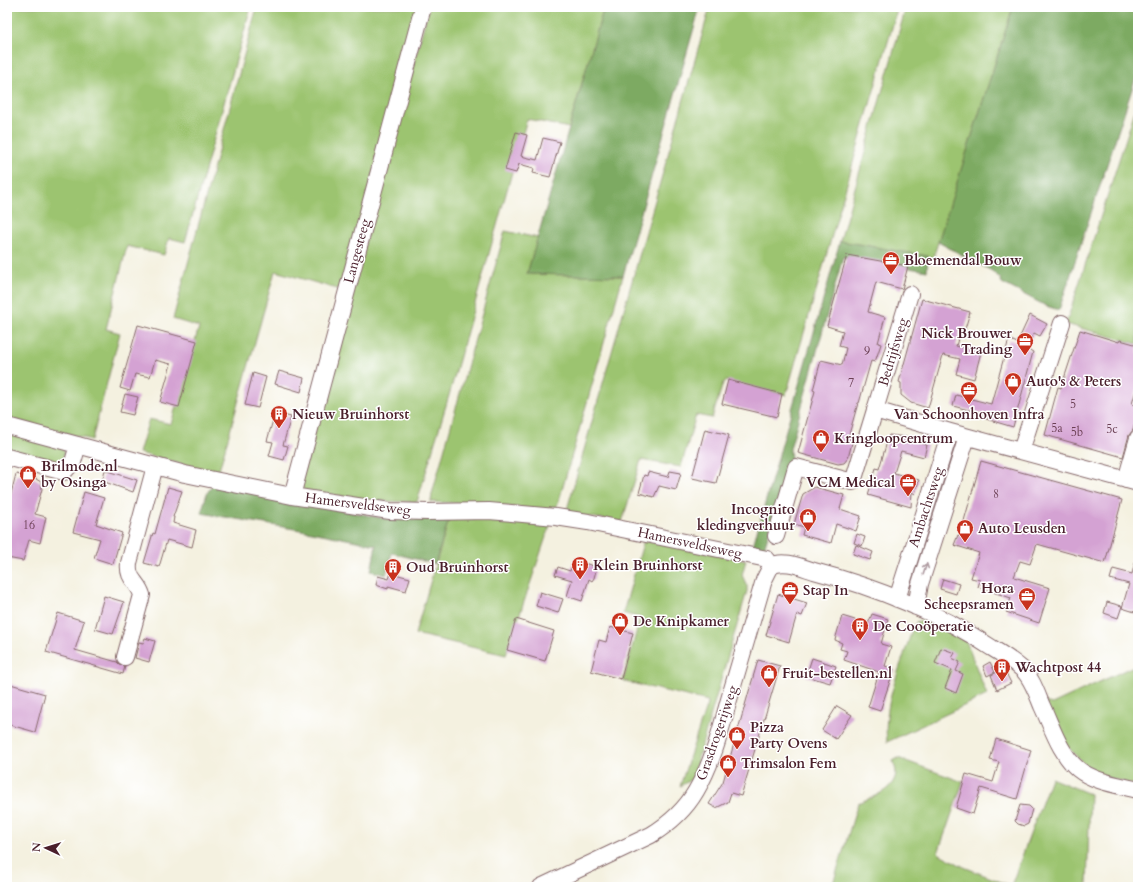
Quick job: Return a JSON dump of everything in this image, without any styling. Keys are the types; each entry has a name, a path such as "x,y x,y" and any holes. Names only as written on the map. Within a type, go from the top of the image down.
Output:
{"street":[{"name":"Langesteeg","path":"292,496 424,7"},
{"name":"Bedrijfsweg","path":"776,536 796,467 853,482 910,294"},
{"path":"1021,451 1062,323"},
{"path":"875,410 967,437 1132,481 1138,438"},
{"name":"Hamersveldseweg","path":"7,426 155,466 240,486 292,496 390,511 489,511 556,517 588,522 767,559 771,566"},
{"name":"Ambachtsweg","path":"897,599 950,432"},
{"name":"Ambachtsweg","path":"916,607 920,584 967,437"},
{"path":"7,457 64,472 73,462 78,445"},
{"path":"125,657 142,595 129,574 129,563 155,466"},
{"path":"771,566 776,563 788,564 834,576 897,599 965,631 1015,663 1023,670 1035,690 1065,754 1079,769 1096,778 1138,790"},
{"name":"Grasdrogerijweg","path":"541,887 651,835 665,826 684,809 696,793 703,780 715,749 764,580 771,566"}],"green space":[{"path":"7,7 251,7 185,242 169,238 164,255 127,246 106,329 120,333 92,440 7,418"},
{"path":"257,7 419,7 341,290 275,271 218,474 139,453 149,419 171,424 199,327 173,319"},
{"path":"429,7 604,7 569,128 527,119 450,392 417,502 372,501 303,490 300,484"},
{"path":"604,7 700,7 623,276 527,274"},
{"path":"710,7 898,7 786,395 726,381 723,383 712,418 696,415 681,467 641,460 622,522 566,513"},
{"path":"906,7 1013,7 933,258 840,241"},
{"path":"1013,7 1138,7 1138,71 1059,310 1046,306 1002,283 1000,278 992,271 938,242"},
{"path":"1138,101 1138,344 1066,324"},
{"path":"505,231 538,238 527,274 623,276 555,511 480,504 431,502"},
{"path":"840,241 928,256 927,271 843,257 790,449 791,459 763,552 752,549"},
{"path":"7,432 64,447 64,456 61,463 7,450"},
{"path":"213,485 387,519 449,519 435,564 392,553 386,575 371,571 376,545 312,532 201,513 207,493"},
{"path":"493,518 550,525 506,655 415,634 449,519"},
{"path":"644,540 746,560 742,575 747,586 747,591 692,779 680,786 708,701 623,681 640,618 623,613"},
{"path":"924,619 966,641 987,695 887,742 886,727 890,698 894,683 913,626 917,622"},
{"path":"1138,664 1138,786 1106,777 1084,764 1066,745 1045,702 1052,704"},
{"path":"898,758 963,782 938,853 964,867 1011,886 1051,778 1090,794 1087,887 832,887 858,803 876,796 887,789 896,773 893,761"}],"building":[{"path":"516,132 527,135 521,156 537,160 543,138 560,142 550,177 533,173 534,168 519,164 516,173 505,170"},
{"path":"847,255 908,266 902,289 876,282 868,312 885,317 878,343 881,344 875,362 871,361 858,403 848,438 853,439 848,458 844,463 838,464 798,453 815,391 813,390 821,360 842,365 846,348 839,346 843,331 827,326"},
{"path":"922,299 970,312 965,329 961,328 956,346 981,352 974,379 956,374 960,359 943,355 928,408 911,403 901,395 901,383 899,382"},
{"path":"1030,315 1047,324 1040,336 1034,333 1026,348 1033,352 1013,427 986,419 988,415 953,406 956,395 991,404 1009,339 1017,343"},
{"path":"138,325 197,341 179,407 160,402 171,364 155,360 150,377 135,374 130,391 120,388"},
{"path":"1080,330 1119,342 1120,340 1138,345 1138,383 1132,404 1138,406 1138,413 1133,430 1129,435 1123,457 1045,435 1058,387 1061,388"},
{"path":"279,371 304,378 301,392 275,384"},
{"path":"253,373 266,377 258,408 245,405"},
{"path":"728,380 782,394 777,417 722,404"},
{"path":"125,394 138,397 133,415 120,412"},
{"name":"Nieuw Bruinhorst","path":"275,413 291,417 283,445 288,446 284,460 269,456 273,442 267,441"},
{"path":"705,429 729,435 716,483 692,478"},
{"path":"889,435 915,438 914,441 927,445 924,457 901,451 894,473 919,480 915,494 912,492 911,507 868,495 876,468 879,469"},
{"path":"981,461 1122,500 1105,563 1037,544 1030,564 1020,561 1014,577 1050,588 1039,623 1006,612 1011,598 978,587 980,580 971,578 979,553 954,545 958,535 960,535"},
{"path":"105,470 137,480 133,492 102,481"},
{"path":"670,471 681,473 676,490 659,486 654,497 639,493 644,475 647,476 648,472 668,477"},
{"path":"16,474 36,479 41,482 42,489 35,514 46,517 40,543 29,540 23,561 7,558 7,509"},
{"path":"168,487 182,491 173,517 173,523 196,530 192,547 167,540 159,567 144,563 153,533 155,534"},
{"path":"815,487 844,495 840,509 861,516 856,531 836,524 831,543 802,535 804,527 794,524 803,494"},
{"path":"84,492 104,498 96,524 122,533 113,564 94,558 100,539 73,532"},
{"path":"857,534 865,537 862,546 854,543"},
{"path":"856,545 873,552 870,560 853,554"},
{"name":"Klein Bruinhorst","path":"574,560 597,567 592,581 589,579 582,601 567,596 572,580 555,575 558,567 570,571"},
{"path":"1135,562 1138,562 1138,613 1122,608 1129,584 1110,579 1113,569 1132,574"},
{"name":"Oud Bruinhorst","path":"391,573 410,578 406,591 388,586 388,589 376,585 378,576 389,579"},
{"path":"943,579 959,584 956,594 940,589"},
{"path":"540,592 563,599 558,613 536,606"},
{"path":"778,594 807,603 802,616 797,614 789,642 766,635"},
{"path":"104,596 124,602 113,634 95,629"},
{"path":"1107,602 1122,606 1118,618 1104,613"},
{"path":"58,613 84,621 75,650 117,662 125,666 123,674 46,652"},
{"name":"De Cooöperatie","path":"872,614 888,619 881,644 891,647 885,666 894,669 880,711 868,707 879,672 844,660 847,651 840,649 842,643 835,640 842,616 868,624"},
{"path":"516,619 554,631 545,661 507,650"},
{"path":"610,627 633,633 621,679 591,671 599,640 606,642"},
{"path":"145,638 155,641 149,662 135,658 139,642 143,643"},
{"path":"941,648 955,653 952,658 960,662 956,671 963,674 956,693 945,688 952,670 935,663"},
{"path":"812,658 836,666 830,683 806,676"},
{"path":"758,660 780,666 741,796 731,793 728,802 716,808 709,804 723,782"},
{"path":"990,662 995,672 987,676 983,666"},
{"name":"Wachtpost 44","path":"1004,669 1011,683 997,690 991,675"},
{"path":"7,683 45,694 35,732 7,724"},
{"path":"837,706 852,715 836,739 822,730"},
{"path":"996,739 1031,750 1017,799 981,788 973,814 956,808 966,774 993,782 999,762 990,760"},
{"path":"1020,805 1029,806 1032,809 1028,824 1024,826 1015,821"}],"place":[{"name":"Bloemendal Bouw","path":"891,275"},
{"name":"Nick Brouwer Trading","path":"1025,356"},
{"name":"Auto's & Peters","path":"1013,396"},
{"name":"Van Schoonhoven Infra","path":"969,405"},
{"name":"Nieuw Bruinhorst","path":"279,429"},
{"name":"Kringloopcentrum","path":"821,453"},
{"name":"Brilmode.nl by Osinga","path":"28,489"},
{"name":"VCM Medical","path":"908,497"},
{"name":"Incognito kledingverhuur","path":"808,532"},
{"name":"Auto Leusden","path":"965,543"},
{"name":"Klein Bruinhorst","path":"580,580"},
{"name":"Oud Bruinhorst","path":"393,582"},
{"name":"Stap In","path":"790,605"},
{"name":"Hora Scheepsramen","path":"1027,611"},
{"name":"De Knipkamer","path":"620,636"},
{"name":"De Cooöperatie","path":"860,641"},
{"name":"Wachtpost 44","path":"1002,682"},
{"name":"Fruit-bestellen.nl","path":"769,688"},
{"name":"Pizza Party Ovens","path":"737,750"},
{"name":"Trimsalon Fem","path":"728,778"}]}
